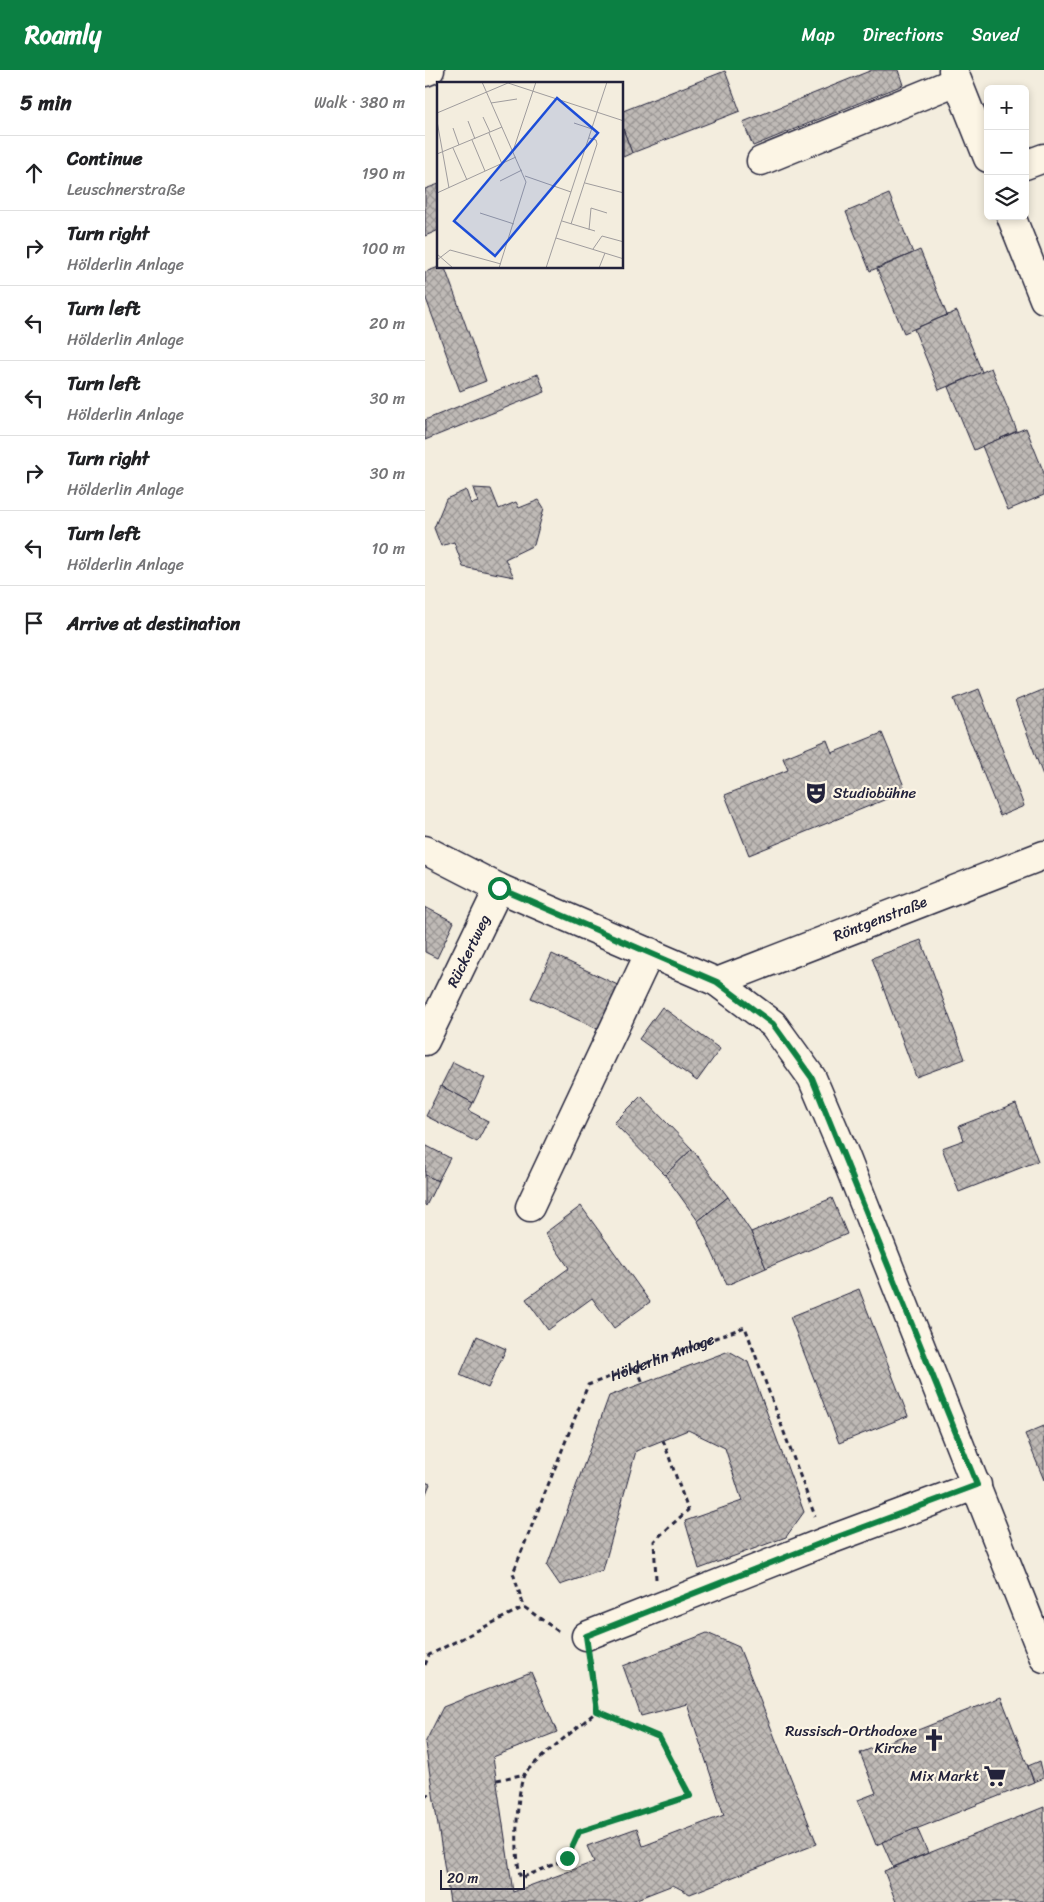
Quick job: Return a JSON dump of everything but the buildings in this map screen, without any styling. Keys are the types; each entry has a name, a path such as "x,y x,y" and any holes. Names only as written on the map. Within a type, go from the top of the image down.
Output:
{"street":[{"path":"425,72 430,70"},
{"path":"761,160 955,76 984,148"},
{"path":"1029,164 1044,158"},
{"path":"1013,220 1044,299"},
{"path":"426,848 499,888 717,982 773,1024 812,1078 977,1485 1044,1658"},
{"name":"Röntgenstraße","path":"717,982 1044,856"},
{"name":"Rückertweg","path":"425,1040 499,888"},
{"path":"529,1207 650,952"},
{"path":"575,1636 658,1607 977,1485"}],"path":[{"name":"Hölderlin Anlage","path":"524,1607 513,1573 588,1385 745,1327 824,1542"},
{"path":"637,1368 643,1383"},
{"path":"658,1607 654,1541 688,1510 663,1440"},
{"path":"425,1665 429,1655 524,1607 575,1636 597,1711"},
{"path":"525,1774 516,1822 518,1869 521,1878 567,1858 579,1832 690,1796 659,1737 597,1711"},
{"path":"497,1780 525,1774 597,1711"},
{"path":"425,1796 433,1794"}],"place":[{"name":"Studiobühne","path":"816,793"},
{"name":"Russisch-Orthodoxe Kirche","path":"934,1740"},
{"name":"Mix Markt","path":"995,1776"}],"route":[{"path":"499,888 717,982 773,1024 812,1078 977,1485 824,1542 586,1636 597,1711 659,1737 690,1796 579,1832 567,1858"}]}
